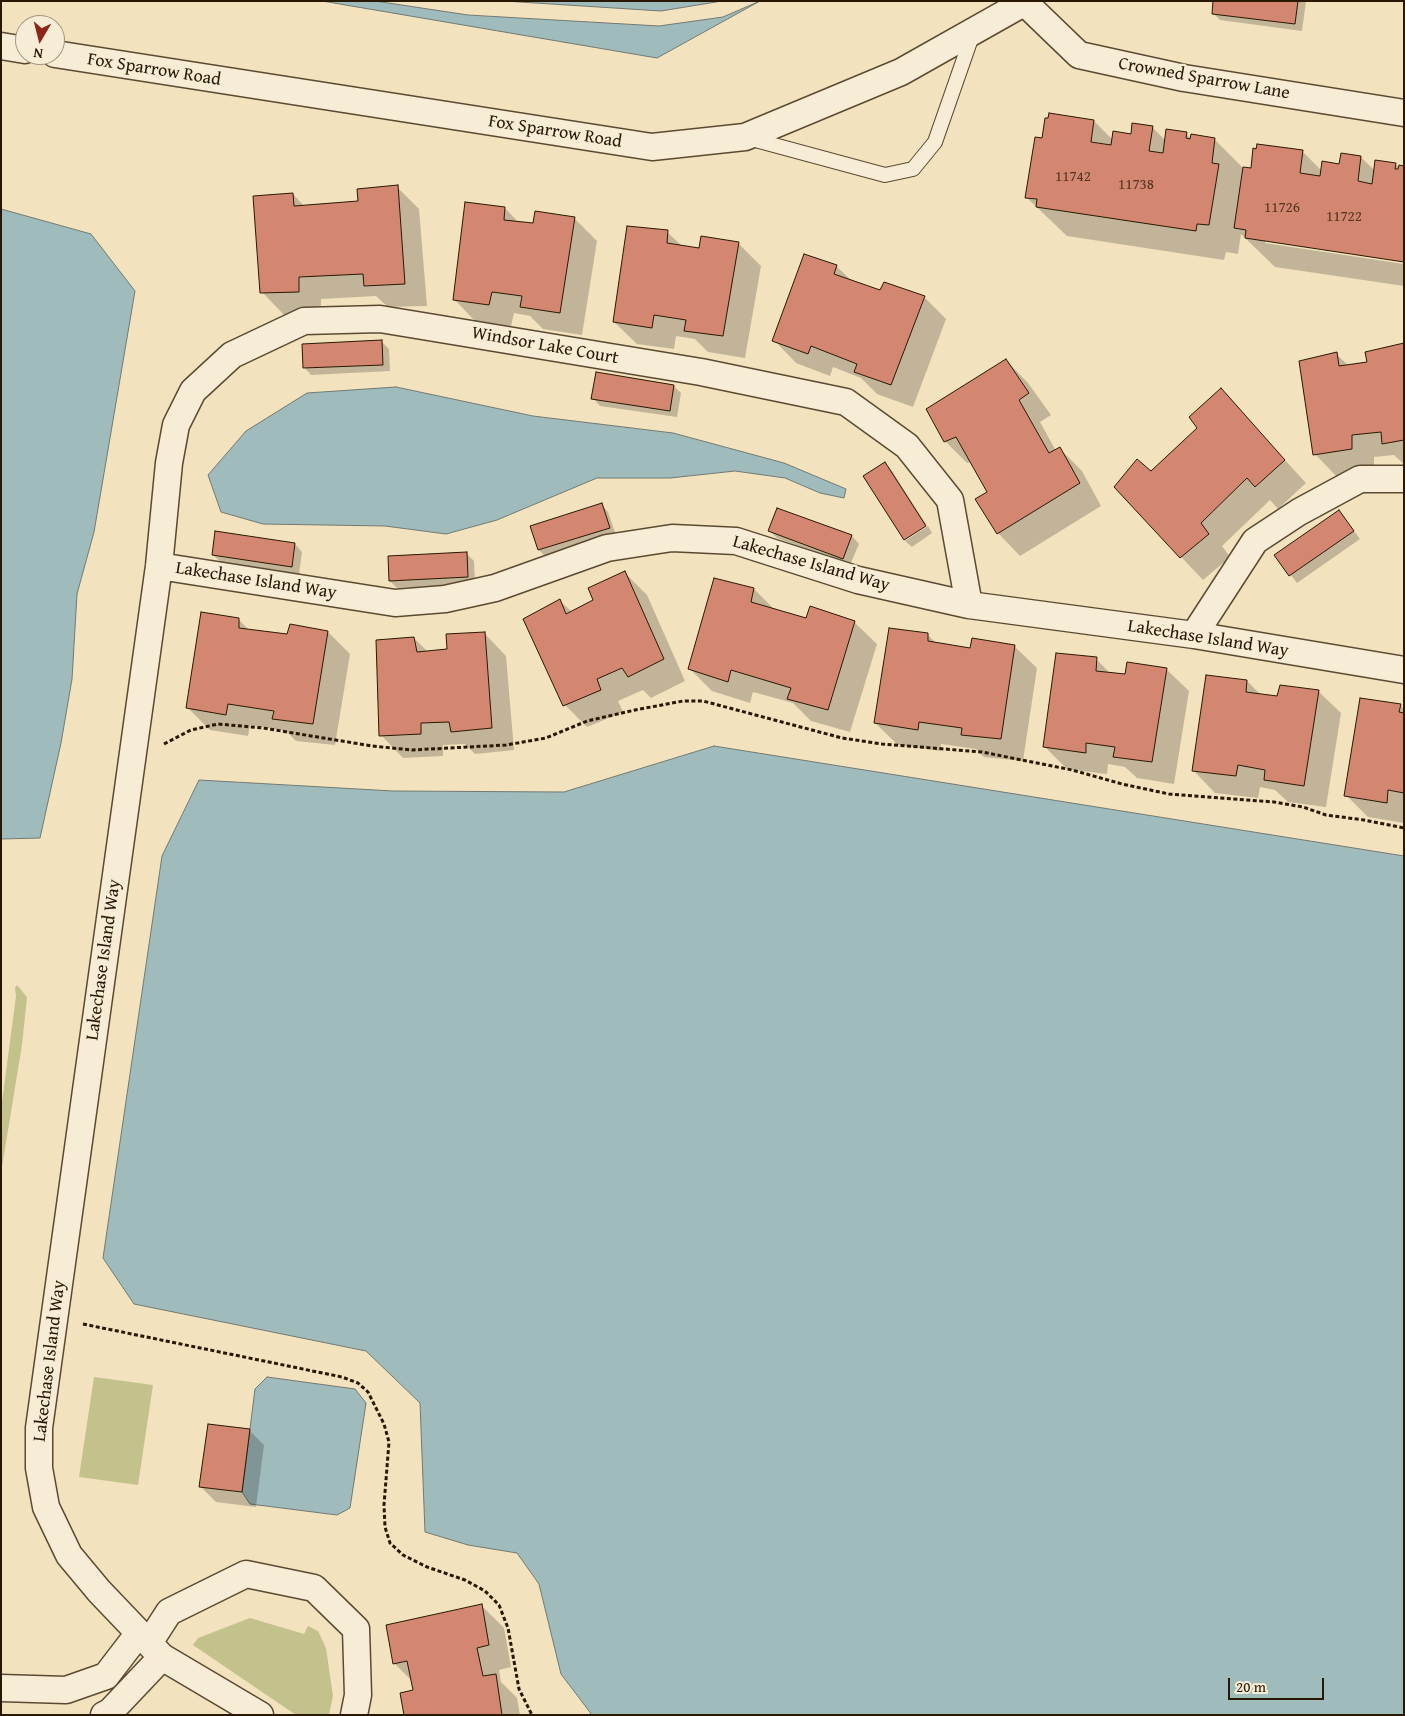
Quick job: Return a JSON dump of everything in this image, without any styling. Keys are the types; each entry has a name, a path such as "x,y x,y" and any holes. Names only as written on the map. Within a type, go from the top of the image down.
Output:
{"street":[{"name":"Fox Sparrow Road","path":"65,56 652,147 744,137 901,72 1026,2"},
{"name":"Crowned Sparrow Lane","path":"1026,2 1079,55 1184,78 1404,113"},
{"path":"1,46 15,48"},
{"name":"Windsor Lake Court","path":"160,566 169,462 176,425 193,391 232,355 304,321 380,318 691,370 846,402 907,446 950,500 969,605"},
{"path":"1194,635 1255,541 1299,512 1360,479 1404,479"},
{"name":"Lakechase Island Way","path":"260,1715 150,1645 99,1591 69,1555 46,1507 39,1468 39,1428 160,566 395,603 445,599 495,588 607,548 672,538 736,540 858,580 969,605 1194,635 1404,670"},
{"path":"104,1715 110,1712 169,1612 246,1574 314,1588 356,1629 358,1695 354,1715"},
{"path":"1,1688 66,1690 106,1676 150,1645"}],"lane":[{"path":"744,137 885,175 913,169 935,142 974,31"}],"path":[{"path":"132,758 191,730 218,724 263,728 372,746 412,750 459,748 506,745 546,738 587,721 683,701 703,701 842,738 882,744 982,752 1072,770 1122,784 1170,794 1274,802 1302,807 1326,816 1364,820 1404,828"},
{"path":"54,1318 342,1378 358,1383 368,1392 376,1406 389,1442 384,1505 385,1527 390,1544 403,1555 427,1567 465,1580 485,1591 499,1605 508,1628 519,1689 532,1715"}],"shaded area":[{"path":"17,985 27,997 22,1045 1,1173 1,1110 16,996 15,988"},
{"path":"94,1377 153,1385 138,1485 79,1477"},
{"path":"250,1618 304,1634 308,1626 318,1631 326,1648 333,1696 329,1715 296,1715 193,1645 198,1638"}],"water":[{"path":"322,1 375,1 468,15 659,26 723,17 760,1 657,58"},
{"path":"504,1 722,1 661,11"},
{"path":"1,209 91,234 135,291 94,532 77,594 72,679 61,743 40,838 1,839"},
{"path":"396,387 533,416 673,433 784,463 846,489 844,498 820,493 785,478 735,471 670,478 597,478 497,520 446,534 385,526 263,524 221,512 208,475 246,431 307,393"},
{"path":"714,746 1404,856 1404,1715 592,1715 561,1674 539,1584 517,1553 468,1545 425,1532 420,1403 366,1351 134,1304 103,1258 162,856 199,780 393,791 564,792"},
{"path":"267,1377 355,1389 366,1403 350,1508 337,1515 250,1504 242,1492 255,1389"}],"building":[{"path":"1213,1 1298,1 1295,24 1212,14"},
{"path":"1049,113 1094,120 1091,142 1111,145 1113,131 1131,134 1132,123 1153,126 1149,151 1163,153 1166,129 1187,132 1186,138 1190,139 1191,134 1215,138 1212,163 1219,164 1209,225 1197,224 1196,231 1036,207 1037,199 1025,198 1035,137 1042,138 1045,118 1048,118"},
{"path":"1257,144 1303,150 1300,173 1320,176 1322,161 1339,164 1341,153 1361,156 1358,181 1372,184 1375,160 1396,163 1395,169 1398,169 1399,165 1404,166 1404,262 1245,238 1246,230 1234,228 1243,167 1251,168 1253,148 1256,149"},
{"path":"398,185 405,284 364,286 363,274 299,277 299,292 260,293 253,196 293,193 294,206 358,201 357,189"},
{"path":"465,202 505,207 504,220 533,223 535,211 575,217 560,313 520,307 522,296 492,292 489,305 453,300"},
{"path":"627,226 668,230 667,243 699,248 701,236 739,242 723,336 684,331 686,320 654,315 652,328 613,322"},
{"path":"804,254 837,265 834,274 880,290 884,282 925,296 891,385 854,372 857,364 811,346 808,354 772,341"},
{"path":"382,340 383,365 303,368 302,344"},
{"path":"1404,343 1404,440 1382,444 1381,432 1352,435 1352,449 1313,455 1299,361 1337,352 1339,366 1367,362 1365,352"},
{"path":"1006,359 1029,393 1019,400 1049,453 1060,447 1080,483 997,534 975,499 987,492 956,437 944,442 926,409"},
{"path":"596,372 674,385 670,411 591,399"},
{"path":"1221,388 1285,460 1255,487 1247,478 1201,523 1209,534 1180,558 1114,487 1137,459 1151,471 1197,428 1189,417"},
{"path":"885,462 926,526 904,540 863,476"},
{"path":"602,503 610,528 538,550 530,526"},
{"path":"777,508 852,535 843,559 768,531"},
{"path":"1339,510 1354,531 1289,576 1274,555"},
{"path":"215,531 295,543 292,567 212,555"},
{"path":"467,552 468,577 389,581 388,556"},
{"path":"625,571 664,659 628,677 622,668 597,679 601,690 563,706 523,619 560,599 566,614 593,600 588,588"},
{"path":"714,578 754,588 751,602 806,618 810,606 855,621 828,710 787,699 791,688 731,670 728,682 688,669"},
{"path":"201,612 239,618 239,628 287,634 290,624 328,631 313,724 272,719 274,711 228,704 226,715 186,708"},
{"path":"889,628 928,633 928,641 970,648 972,638 1015,645 1001,739 961,735 962,728 919,722 918,730 874,723"},
{"path":"485,632 492,728 451,732 449,722 421,723 421,734 379,736 376,640 414,637 417,652 447,649 446,634"},
{"path":"1056,653 1097,657 1096,671 1125,674 1127,662 1167,668 1152,762 1113,757 1115,747 1086,743 1086,753 1043,747"},
{"path":"1206,675 1247,680 1246,692 1277,696 1280,685 1319,690 1304,786 1264,780 1265,770 1238,765 1236,776 1192,771"},
{"path":"1360,698 1401,704 1399,712 1404,713 1404,793 1388,790 1387,803 1344,796"},
{"path":"208,1424 250,1429 242,1492 199,1487"},
{"path":"482,1604 489,1645 477,1648 483,1676 496,1674 502,1715 404,1715 400,1693 413,1690 407,1661 393,1664 386,1625"}]}
